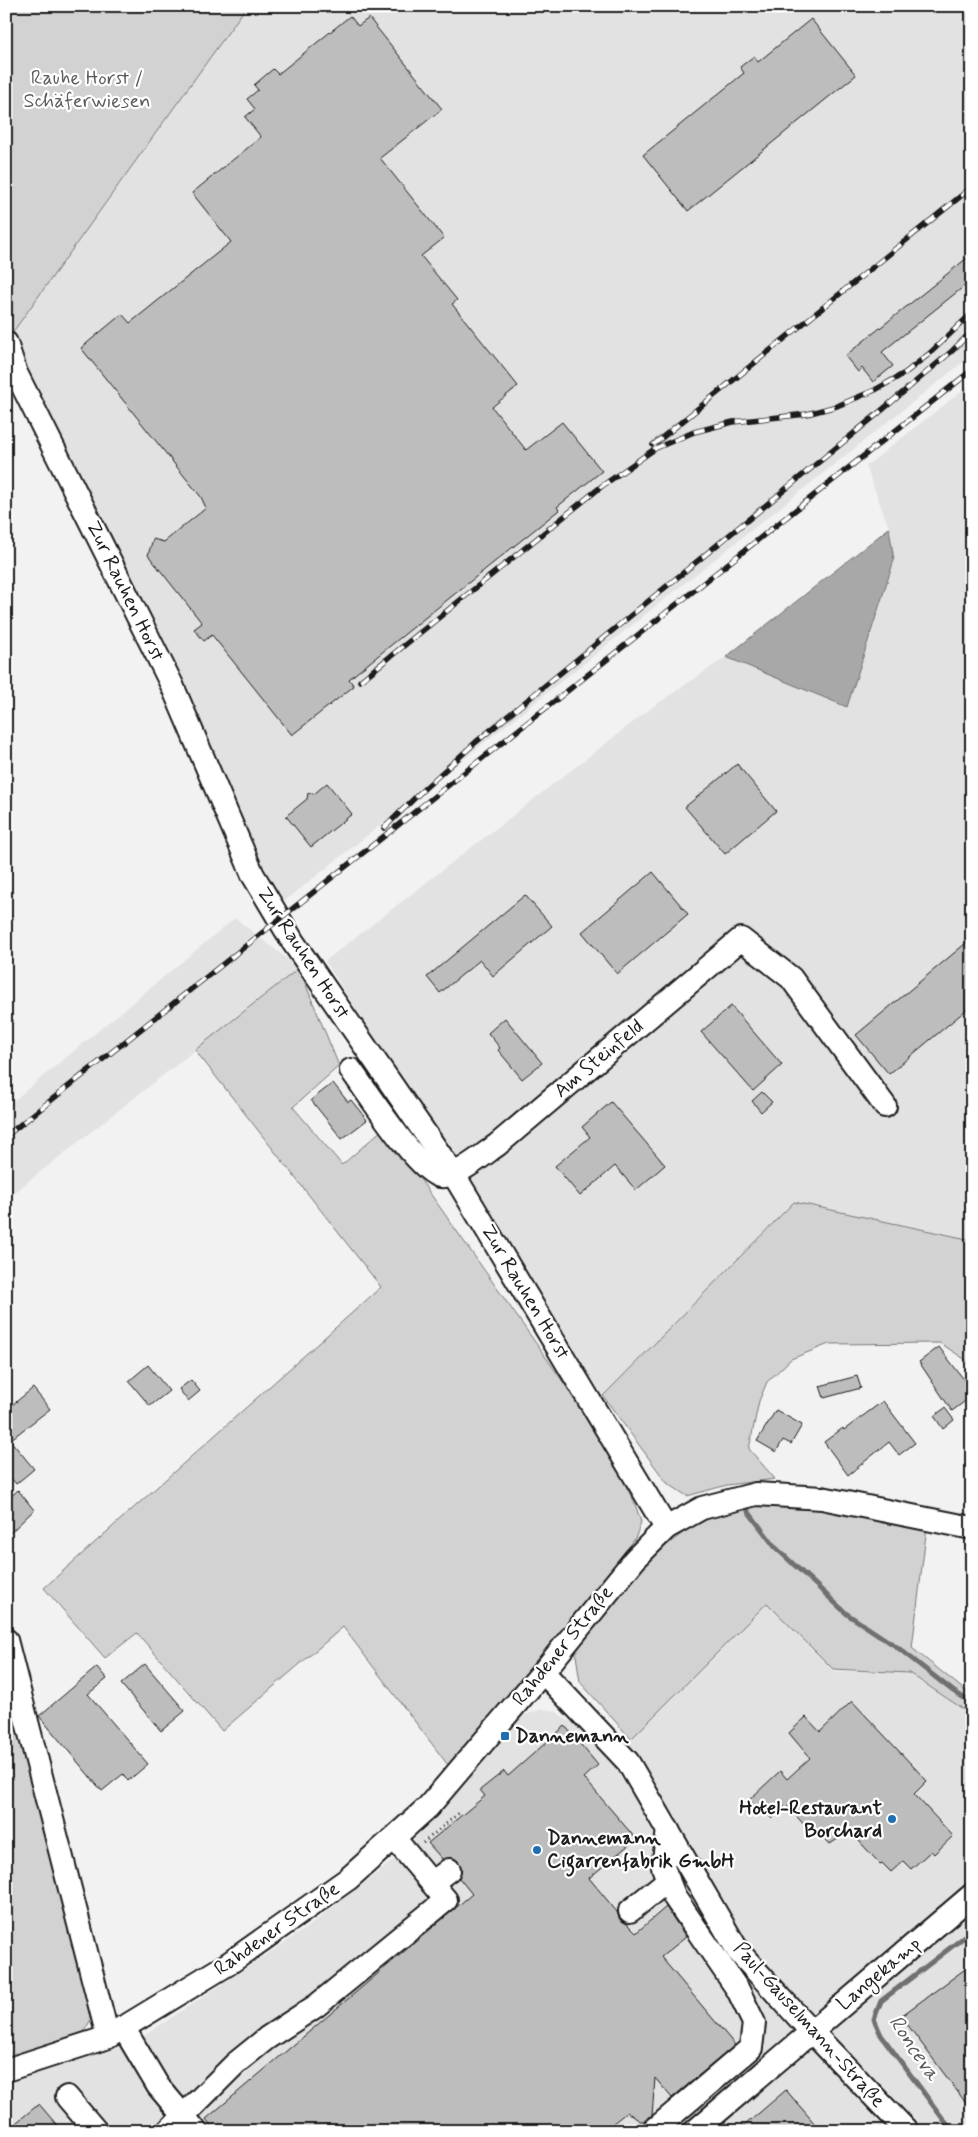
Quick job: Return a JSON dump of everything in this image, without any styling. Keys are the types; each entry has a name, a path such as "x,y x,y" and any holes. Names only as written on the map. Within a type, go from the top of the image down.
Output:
{"street":[{"name":"Zur Rauhen Horst","path":"6,343 11,377 172,685 253,875 293,942 454,1175 666,1528"},
{"name":"Am Steinfeld","path":"454,1175 497,1145 741,939 791,978 885,1106"},
{"path":"351,1070 402,1140 426,1168 440,1176 454,1175"},
{"name":"Rahdener Straße","path":"6,2070 115,2032 228,1964 348,1879 428,1807 543,1672 634,1559 666,1528 702,1508 756,1494 822,1498 972,1528"},
{"path":"6,1640 115,2032 158,2086 182,2126 236,2063 267,2038 316,2006 446,1900 441,1876 394,1838"},
{"name":"Paul-Gauselmann-Straße","path":"543,1672 628,1762 738,1951 811,2031 907,2131"},
{"path":"653,2131 751,2048 754,2023 738,1990 675,1898 663,1867 668,1830"},
{"path":"630,1911 668,1880"},
{"name":"Langekamp","path":"694,2131 972,1895"},
{"path":"67,2097 96,2131"}],"path":[{"path":"428,1849 423,1843 459,1813"}],"shaded area":[{"path":"247,6 972,6 972,355 281,904 147,610 8,335 15,329"},
{"path":"972,383 972,1240 794,1202 603,1396 325,961 654,706 726,657 847,707 894,560 889,528 866,466"},
{"path":"889,528 894,560 847,707 726,657"},
{"path":"235,918 299,968 6,1199 6,1107"},
{"path":"767,1603 834,1671 909,1673 972,1715 972,2131 6,2131 6,2079 139,2039 305,1929 399,1856 520,1717 542,1709 555,1711 569,1721 630,1740"}],"green space":[{"name":"Rauhe Horst / Schäferwiesen","path":"6,6 247,6 15,329 6,336"},
{"path":"299,968 339,1066 293,1107 342,1165 384,1128 602,1437 635,1504 641,1522 635,1539 451,1769 343,1627 222,1731 137,1633 105,1658 44,1588 381,1287 195,1050"},
{"path":"794,1202 972,1240 972,1364 940,1343 829,1344 791,1359 767,1382 759,1401 749,1449 775,1479 727,1485 687,1496 667,1483 603,1396"},
{"path":"808,1505 927,1526 912,1648 972,1696 972,1715 909,1673 833,1669 767,1603 631,1739 580,1682 575,1648 646,1561 701,1519 749,1506"},
{"path":"6,1663 43,1811 91,2019 84,2032 6,2058"}],"building":[{"path":"350,16 358,26 369,18 442,109 380,158 444,238 421,256 457,300 452,304 518,386 492,407 526,450 562,422 602,471 557,507 559,510 349,679 354,686 292,735 212,635 204,641 194,629 202,623 148,555 153,539 164,542 206,508 201,497 81,348 122,314 130,323 231,242 192,193 261,137 245,117 255,109 247,99 258,90 254,85 273,69 278,74"},
{"path":"811,19 856,75 688,211 643,155 744,73 740,67 754,56 758,62"},
{"path":"972,254 972,280 882,352 893,366 873,382 862,368 858,372 845,356"},
{"path":"737,764 776,811 725,854 685,807"},
{"path":"327,783 352,814 311,847 286,816 307,799 308,793 314,794"},
{"path":"653,872 688,914 617,974 582,932"},
{"path":"525,895 552,926 493,976 480,960 440,993 427,977"},
{"path":"972,938 972,1005 889,1074 856,1035"},
{"path":"731,1006 782,1065 753,1091 701,1032"},
{"path":"505,1018 542,1063 522,1079 498,1050 500,1048 488,1033"},
{"path":"333,1083 348,1102 351,1100 367,1120 342,1139 311,1100"},
{"path":"762,1092 772,1102 761,1112 752,1101"},
{"path":"611,1102 665,1165 636,1190 615,1166 580,1196 555,1166 590,1137 582,1127"},
{"path":"939,1347 972,1390 972,1396 952,1411 919,1362"},
{"path":"148,1365 169,1391 150,1406 129,1381"},
{"path":"857,1376 861,1388 824,1398 820,1386"},
{"path":"191,1380 200,1391 188,1401 179,1389"},
{"path":"33,1388 50,1409 10,1440 34,1469 16,1484 6,1472 6,1410"},
{"path":"883,1401 915,1443 899,1455 889,1442 848,1475 824,1442 843,1428 844,1430"},
{"path":"945,1408 954,1420 943,1429 934,1416"},
{"path":"776,1410 802,1425 791,1444 783,1440 776,1452 757,1441"},
{"path":"18,1490 34,1510 6,1537 6,1501"},
{"path":"145,1664 185,1711 161,1731 121,1684"},
{"path":"97,1667 107,1679 88,1694 148,1764 128,1781 123,1774 102,1791 39,1716"},
{"path":"852,1701 927,1781 914,1794 953,1836 934,1854 931,1851 911,1869 903,1861 891,1872 882,1863 880,1864 850,1831 830,1844 814,1827 810,1831 786,1805 772,1819 765,1812 762,1815 749,1800 780,1771 787,1779 810,1758 789,1733 806,1717 820,1732"},
{"path":"565,1726 598,1765 584,1778 636,1839 589,1878 617,1912 620,1920 636,1933 666,1907 686,1937 661,1957 735,2045 672,2098 655,2078 652,2115 644,2121 640,2121 627,2112 607,2128 605,2125 598,2131 215,2131 206,2119 472,1894 459,1878 462,1869 459,1862 454,1858 442,1859 428,1843 485,1796 480,1790 504,1771 508,1776"},
{"path":"972,1964 972,2111 901,2016"},
{"path":"786,2090 821,2131 738,2131"},
{"path":"39,2104 62,2131 6,2131"}],"waterway":[{"path":"748,1511 775,1547 847,1614 897,1647 953,1691 972,1703"},
{"name":"Ronceva","path":"952,2131 881,2035 874,2019 881,2001 972,1931"}],"railway":[{"path":"653,445 972,187"},
{"path":"360,681 602,486 656,448 694,432 733,422 807,414 837,406 875,390 905,373 929,354 972,313"},
{"path":"384,828 476,742 875,416 952,351 972,331"},
{"path":"6,1136 972,370"}],"place":[{"name":"Dannemann","path":"505,1736"},
{"name":"Hotel-Restaurant Borchard","path":"892,1819"},
{"name":"Dannemann Cigarrenfabrik GmbH","path":"537,1850"}]}
